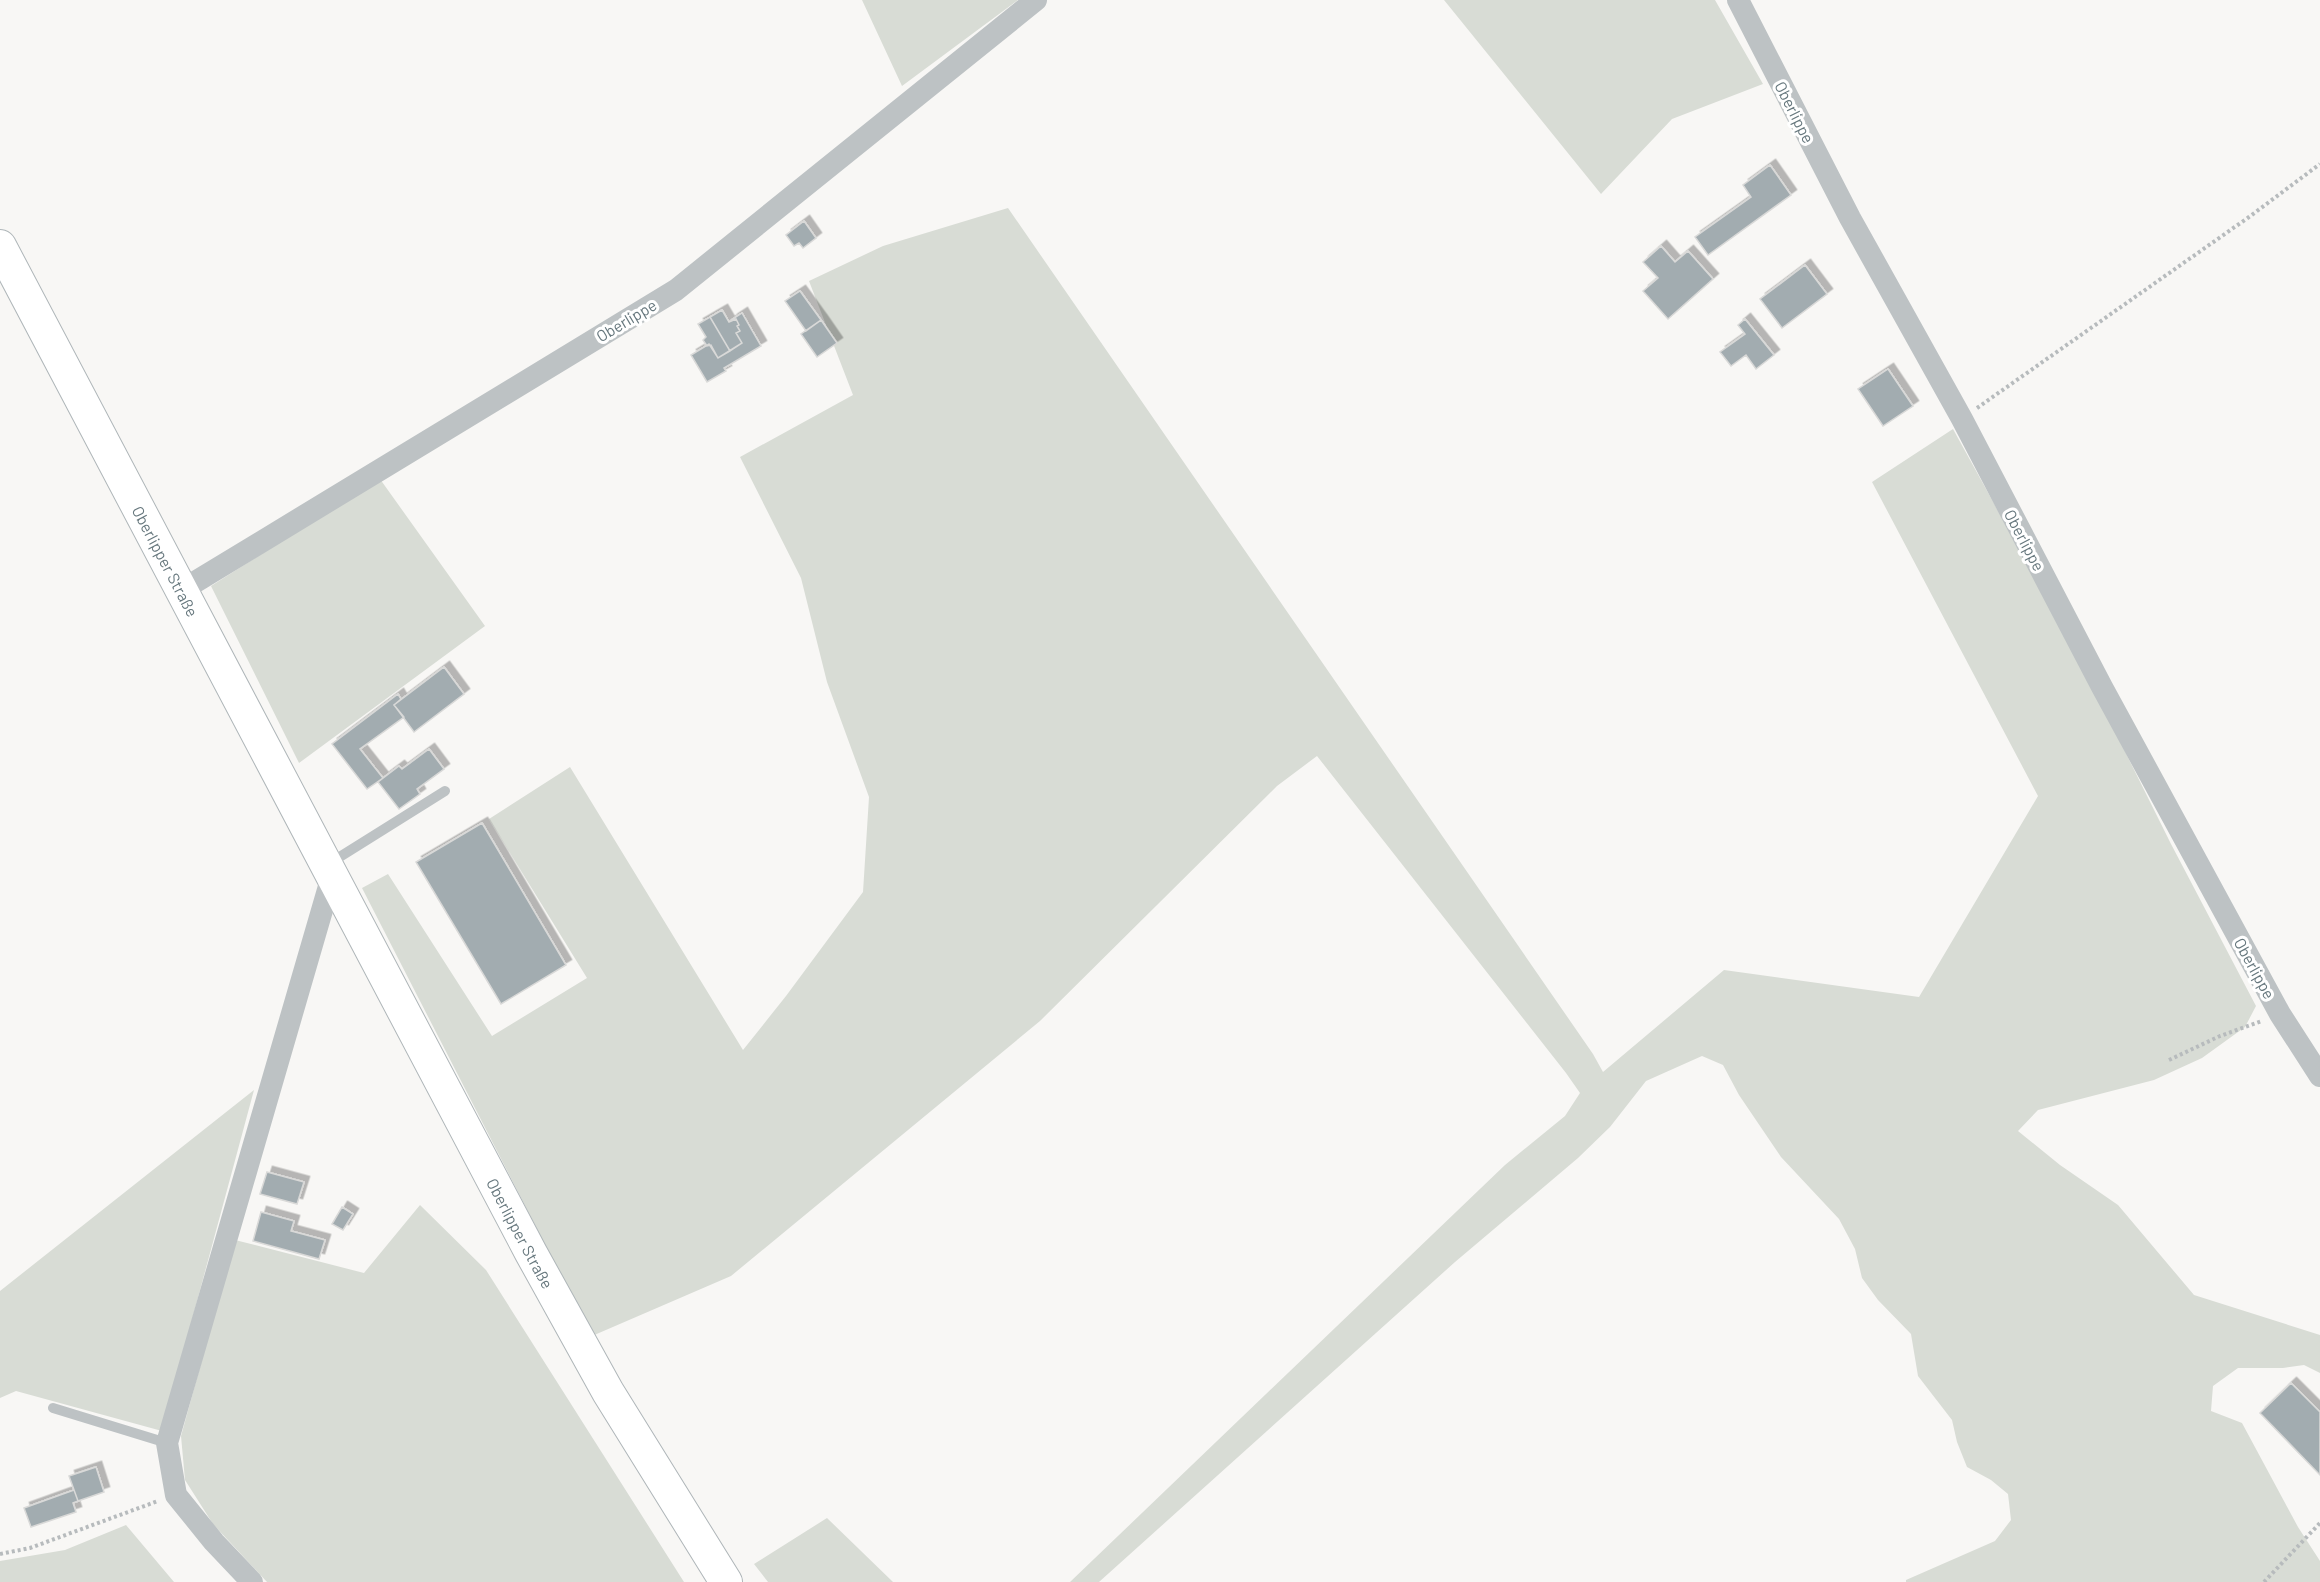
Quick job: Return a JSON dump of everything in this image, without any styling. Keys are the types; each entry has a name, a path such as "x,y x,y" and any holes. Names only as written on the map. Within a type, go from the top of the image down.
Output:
{"street":[{"name":"Oberlippe","path":"182,590 676,290 1036,0"},
{"name":"Oberlippe","path":"1738,0 1850,218 1962,419 2102,687 2280,1014 2320,1076"},
{"name":"Oberlipper Straße","path":"0,246 526,1243 608,1392 726,1582"},
{"path":"252,1582 176,1495 166,1443 330,870"}],"lane":[{"path":"330,870 445,791"},
{"path":"53,1408 166,1443"}],"path":[{"path":"1962,419 2249,217 2320,164"},
{"path":"2169,1059 2220,1036 2280,1014"},
{"path":"0,1554 30,1548 176,1495"},
{"path":"2264,1582 2320,1523"}],"shaded area":[{"path":"862,0 1018,0 902,86"},
{"path":"1444,0 1715,0 1763,84 1672,119 1601,194"},
{"path":"1008,208 1593,1054 1603,1072 1724,970 1919,997 2038,796 1872,482 1953,429 2073,647 2171,844 2256,1006 2245,1027 2202,1058 2154,1080 2038,1110 2018,1131 2060,1165 2118,1205 2194,1295 2320,1335 2320,1373 2304,1365 2283,1368 2238,1368 2213,1386 2211,1411 2242,1423 2298,1527 2320,1561 2320,1582 1906,1582 1906,1580 1995,1541 2011,1520 2008,1494 1991,1480 1967,1467 1957,1442 1952,1420 1918,1376 1911,1334 1878,1300 1862,1278 1855,1249 1839,1219 1781,1157 1739,1095 1723,1065 1702,1056 1646,1081 1610,1127 1578,1158 1455,1262 1099,1582 1070,1582 1505,1165 1565,1116 1580,1093 1317,756 1277,786 1040,1021 731,1276 592,1336 362,888 388,874 492,1036 587,978 489,819 570,767 743,1050 863,892 869,797 827,682 801,578 740,457 853,395 809,281 883,246"},
{"path":"380,479 485,626 299,763 211,586"},
{"path":"254,1090 162,1431 16,1391 0,1398 0,1291"},
{"path":"420,1205 486,1270 684,1582 267,1582 213,1524 185,1480 181,1436 235,1240 364,1273"},
{"path":"827,1518 893,1582 768,1582 754,1564"},
{"path":"126,1525 174,1582 0,1582 0,1561 65,1550"}],"building":[{"path":"1770,165 1791,195 1708,255 1695,237 1751,197 1743,185"},
{"path":"804,221 816,238 803,248 799,243 794,246 786,235"},
{"path":"1661,246 1675,262 1688,251 1713,279 1668,319 1643,291 1658,278 1643,262"},
{"path":"1805,265 1827,294 1782,328 1760,299"},
{"path":"800,291 821,320 806,331 785,301"},
{"path":"722,310 729,322 736,319 739,325 737,326 740,331 736,333 742,343 730,351 710,317"},
{"path":"742,313 761,346 724,368 726,371 707,382 691,355 709,344 718,358 742,343 736,333 740,331 737,326 739,325 736,319 733,319"},
{"path":"710,317 730,351 718,358 711,345 707,346 703,340 706,337 698,324"},
{"path":"1745,319 1774,355 1756,369 1746,355 1731,366 1720,352 1745,334 1738,325"},
{"path":"821,320 837,343 817,357 801,334"},
{"path":"1888,369 1913,406 1883,426 1858,389"},
{"path":"444,667 464,694 414,732 394,705"},
{"path":"398,694 401,699 394,705 404,717 360,749 383,778 367,789 332,744"},
{"path":"429,749 444,769 417,789 420,794 399,809 378,782 399,766 402,769"},
{"path":"482,823 566,965 501,1004 416,862"},
{"path":"267,1172 304,1182 297,1204 260,1194"},
{"path":"342,1207 353,1214 343,1230 332,1224"},
{"path":"261,1212 294,1221 291,1231 325,1240 319,1259 253,1241"},
{"path":"2291,1383 2320,1412 2320,1475 2260,1413"},
{"path":"96,1467 104,1492 78,1501 69,1476"},
{"path":"74,1490 78,1501 73,1503 76,1512 31,1527 24,1508"}]}
